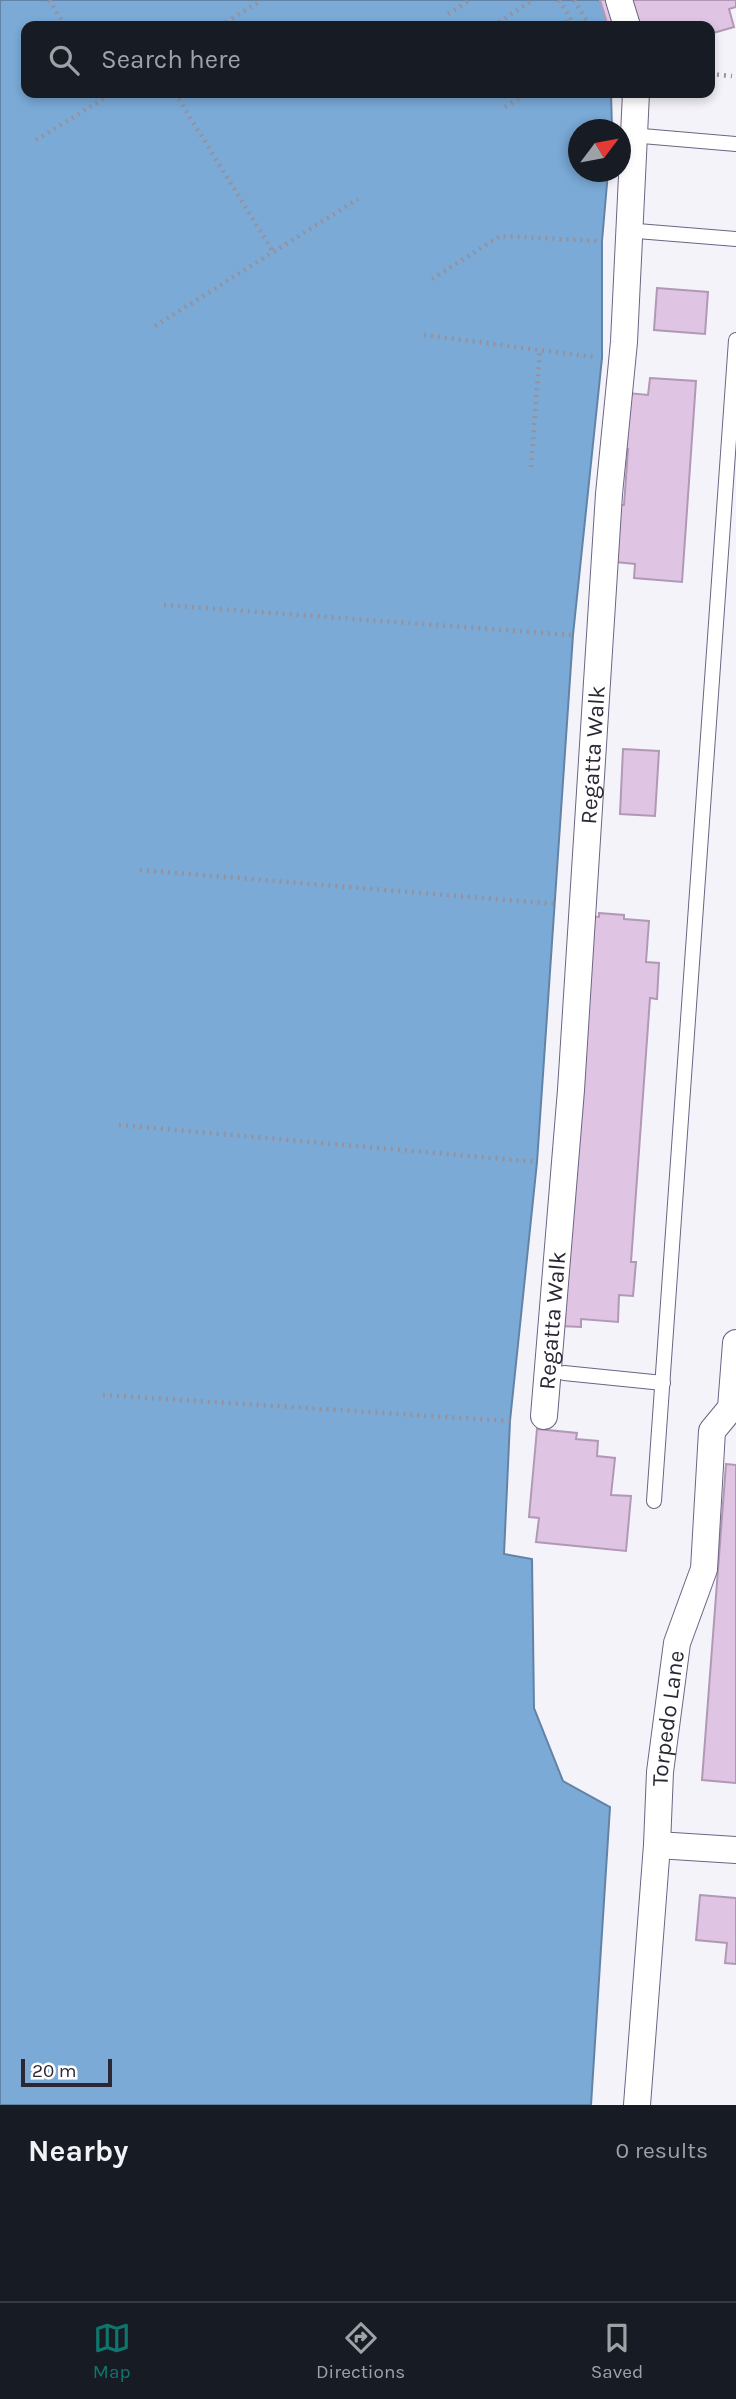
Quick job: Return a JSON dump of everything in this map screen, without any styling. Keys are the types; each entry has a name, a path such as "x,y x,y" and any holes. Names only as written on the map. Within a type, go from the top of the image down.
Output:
{"street":[{"path":"619,0 625,21"},
{"name":"Regatta Walk","path":"544,1416 571,1090 607,519 624,342 636,98"},
{"name":"Torpedo Lane","path":"637,2105 660,1772 677,1643 704,1569 712,1430 734,1408 736,1343"},
{"path":"657,1845 736,1850"}],"lane":[{"path":"642,136 736,144"},
{"path":"637,231 736,239"},
{"path":"654,1502 736,340"},
{"path":"564,1373 663,1383"}],"path":[{"path":"50,0 62,21"},
{"path":"228,21 262,0"},
{"path":"448,15 470,0"},
{"path":"501,21 533,0"},
{"path":"559,0 571,19 568,21"},
{"path":"575,0 587,21"},
{"path":"715,74 732,76"},
{"path":"36,140 103,98"},
{"path":"178,98 273,252"},
{"path":"505,107 520,98"},
{"path":"155,326 358,199"},
{"path":"432,279 500,236 602,241"},
{"path":"425,335 602,358"},
{"path":"531,467 540,349"},
{"path":"164,605 573,635"},
{"path":"140,870 556,904"},
{"path":"119,1125 537,1162"},
{"path":"103,1395 510,1421"}],"water":[{"path":"0,0 602,0 609,21 21,21 21,98 611,98 612,119 568,119 568,182 607,182 602,241 602,358 573,635 537,1162 510,1421 504,1554 532,1559 534,1708 563,1781 610,1807 591,2105 0,2105"}],"building":[{"path":"600,0 736,0 736,7 729,9 734,27 715,33 715,21 606,21"},
{"path":"657,288 708,292 705,334 654,330"},
{"path":"650,378 696,381 682,582 634,578 635,564 616,562 628,449 624,449 628,393 648,395"},
{"path":"623,749 659,751 655,816 620,814"},
{"path":"599,913 649,921 646,962 659,963 657,999 650,998 631,1262 636,1262 633,1296 619,1295 618,1322 581,1319 581,1327 560,1326 589,916 599,917"},
{"path":"537,1429 577,1433 576,1439 598,1441 597,1456 615,1458 611,1495 631,1496 626,1551 536,1542 539,1518 529,1517"},
{"path":"726,1464 736,1465 736,1783 702,1780"},
{"path":"700,1895 736,1898 736,1964 725,1963 727,1943 696,1940"}]}
